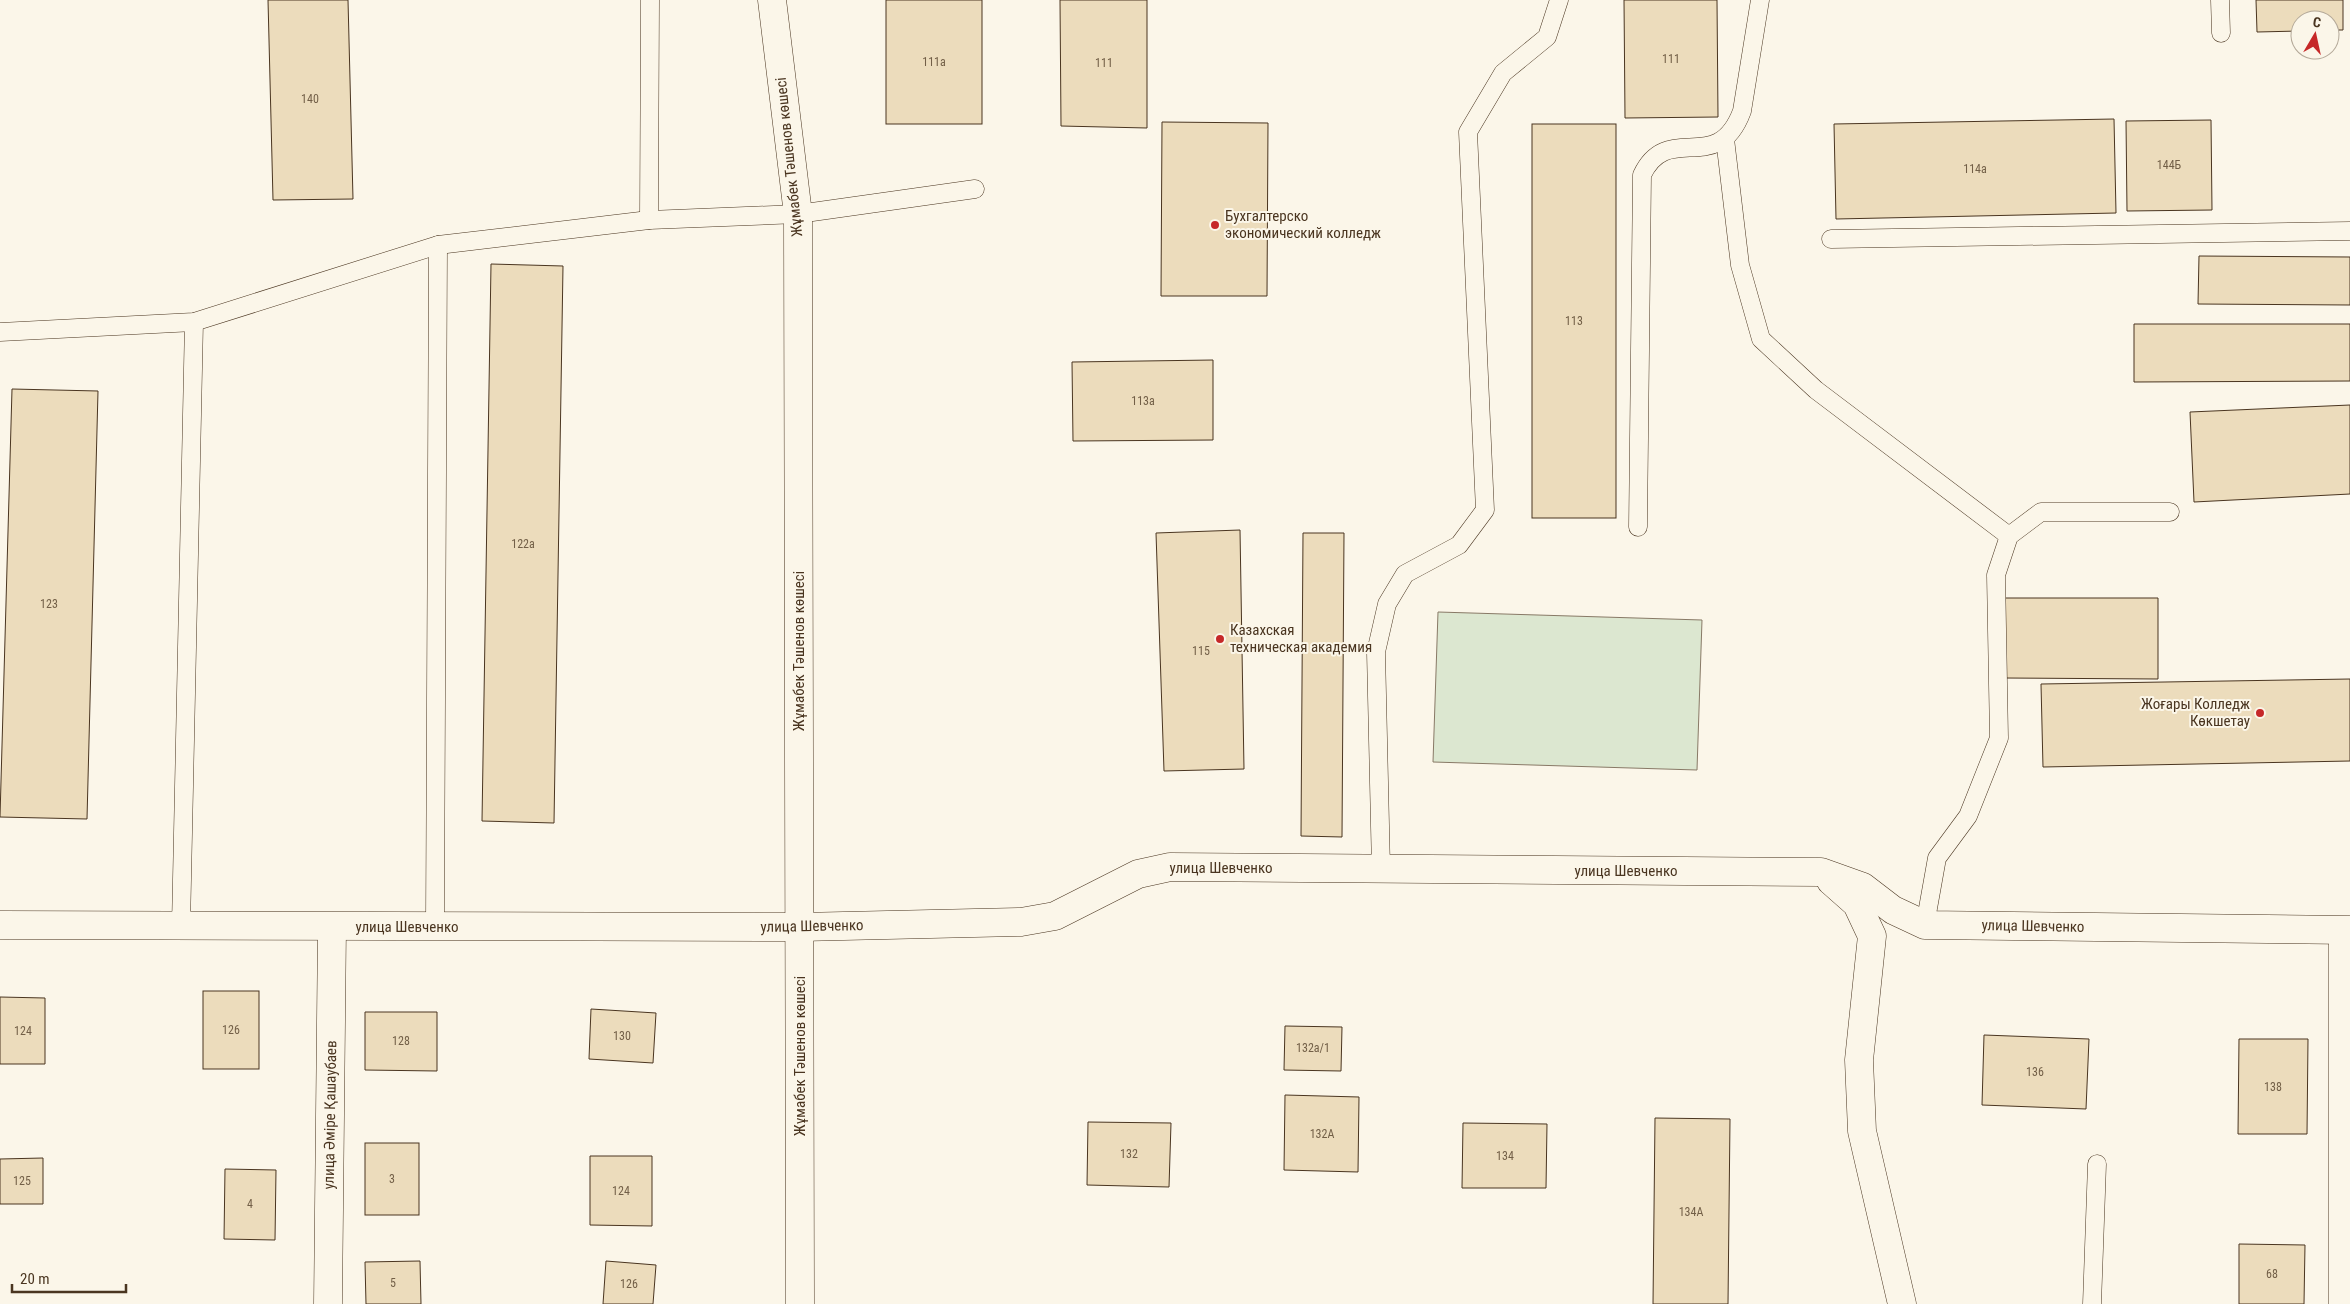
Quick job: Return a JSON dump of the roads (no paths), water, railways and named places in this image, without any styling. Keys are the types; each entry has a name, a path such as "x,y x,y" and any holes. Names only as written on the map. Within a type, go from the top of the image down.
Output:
{"street":[{"name":"Жұмабек Тәшенов көшесі","path":"772,0 798,214 800,1304"},
{"name":"улица Шевченко","path":"0,925 800,927 1021,922 1055,916 1138,874 1170,867 1821,872 1863,886 1893,910 1925,925 2346,930"},
{"path":"1821,872 1857,904 1872,936 1859,1060 1862,1131 1902,1304"},
{"name":"улица Әміре Қашаубаев","path":"328,1304 332,927"},
{"path":"2343,1304 2346,930"}],"lane":[{"path":"649,220 650,0"},
{"path":"1381,869 1376,652 1387,604 1405,574 1459,545 1485,510 1468,132 1503,73 1548,37 1559,0"},
{"path":"1638,527 1642,175 1648,161 1658,153 1675,148 1709,147 1725,139 1735,128 1742,112 1760,0"},
{"path":"2220,0 2221,33"},
{"path":"1725,139 1740,265 1761,339 1816,390 2009,536"},
{"path":"0,332 194,322 438,245 649,220 798,214 976,189"},
{"path":"1831,239 2350,231"},
{"path":"435,927 438,245"},
{"path":"182,926 194,322"},
{"path":"1925,925 1937,858 1968,816 1999,738 1996,575 2009,536 2041,512 2170,512"},
{"path":"2092,1304 2097,1164"}],"place":[{"name":"Бухгалтерско экономический колледж","path":"1215,225"},
{"name":"Казахская техническая академия","path":"1220,639"},
{"name":"Жоғары Колледж Көкшетау","path":"2260,713"}]}
